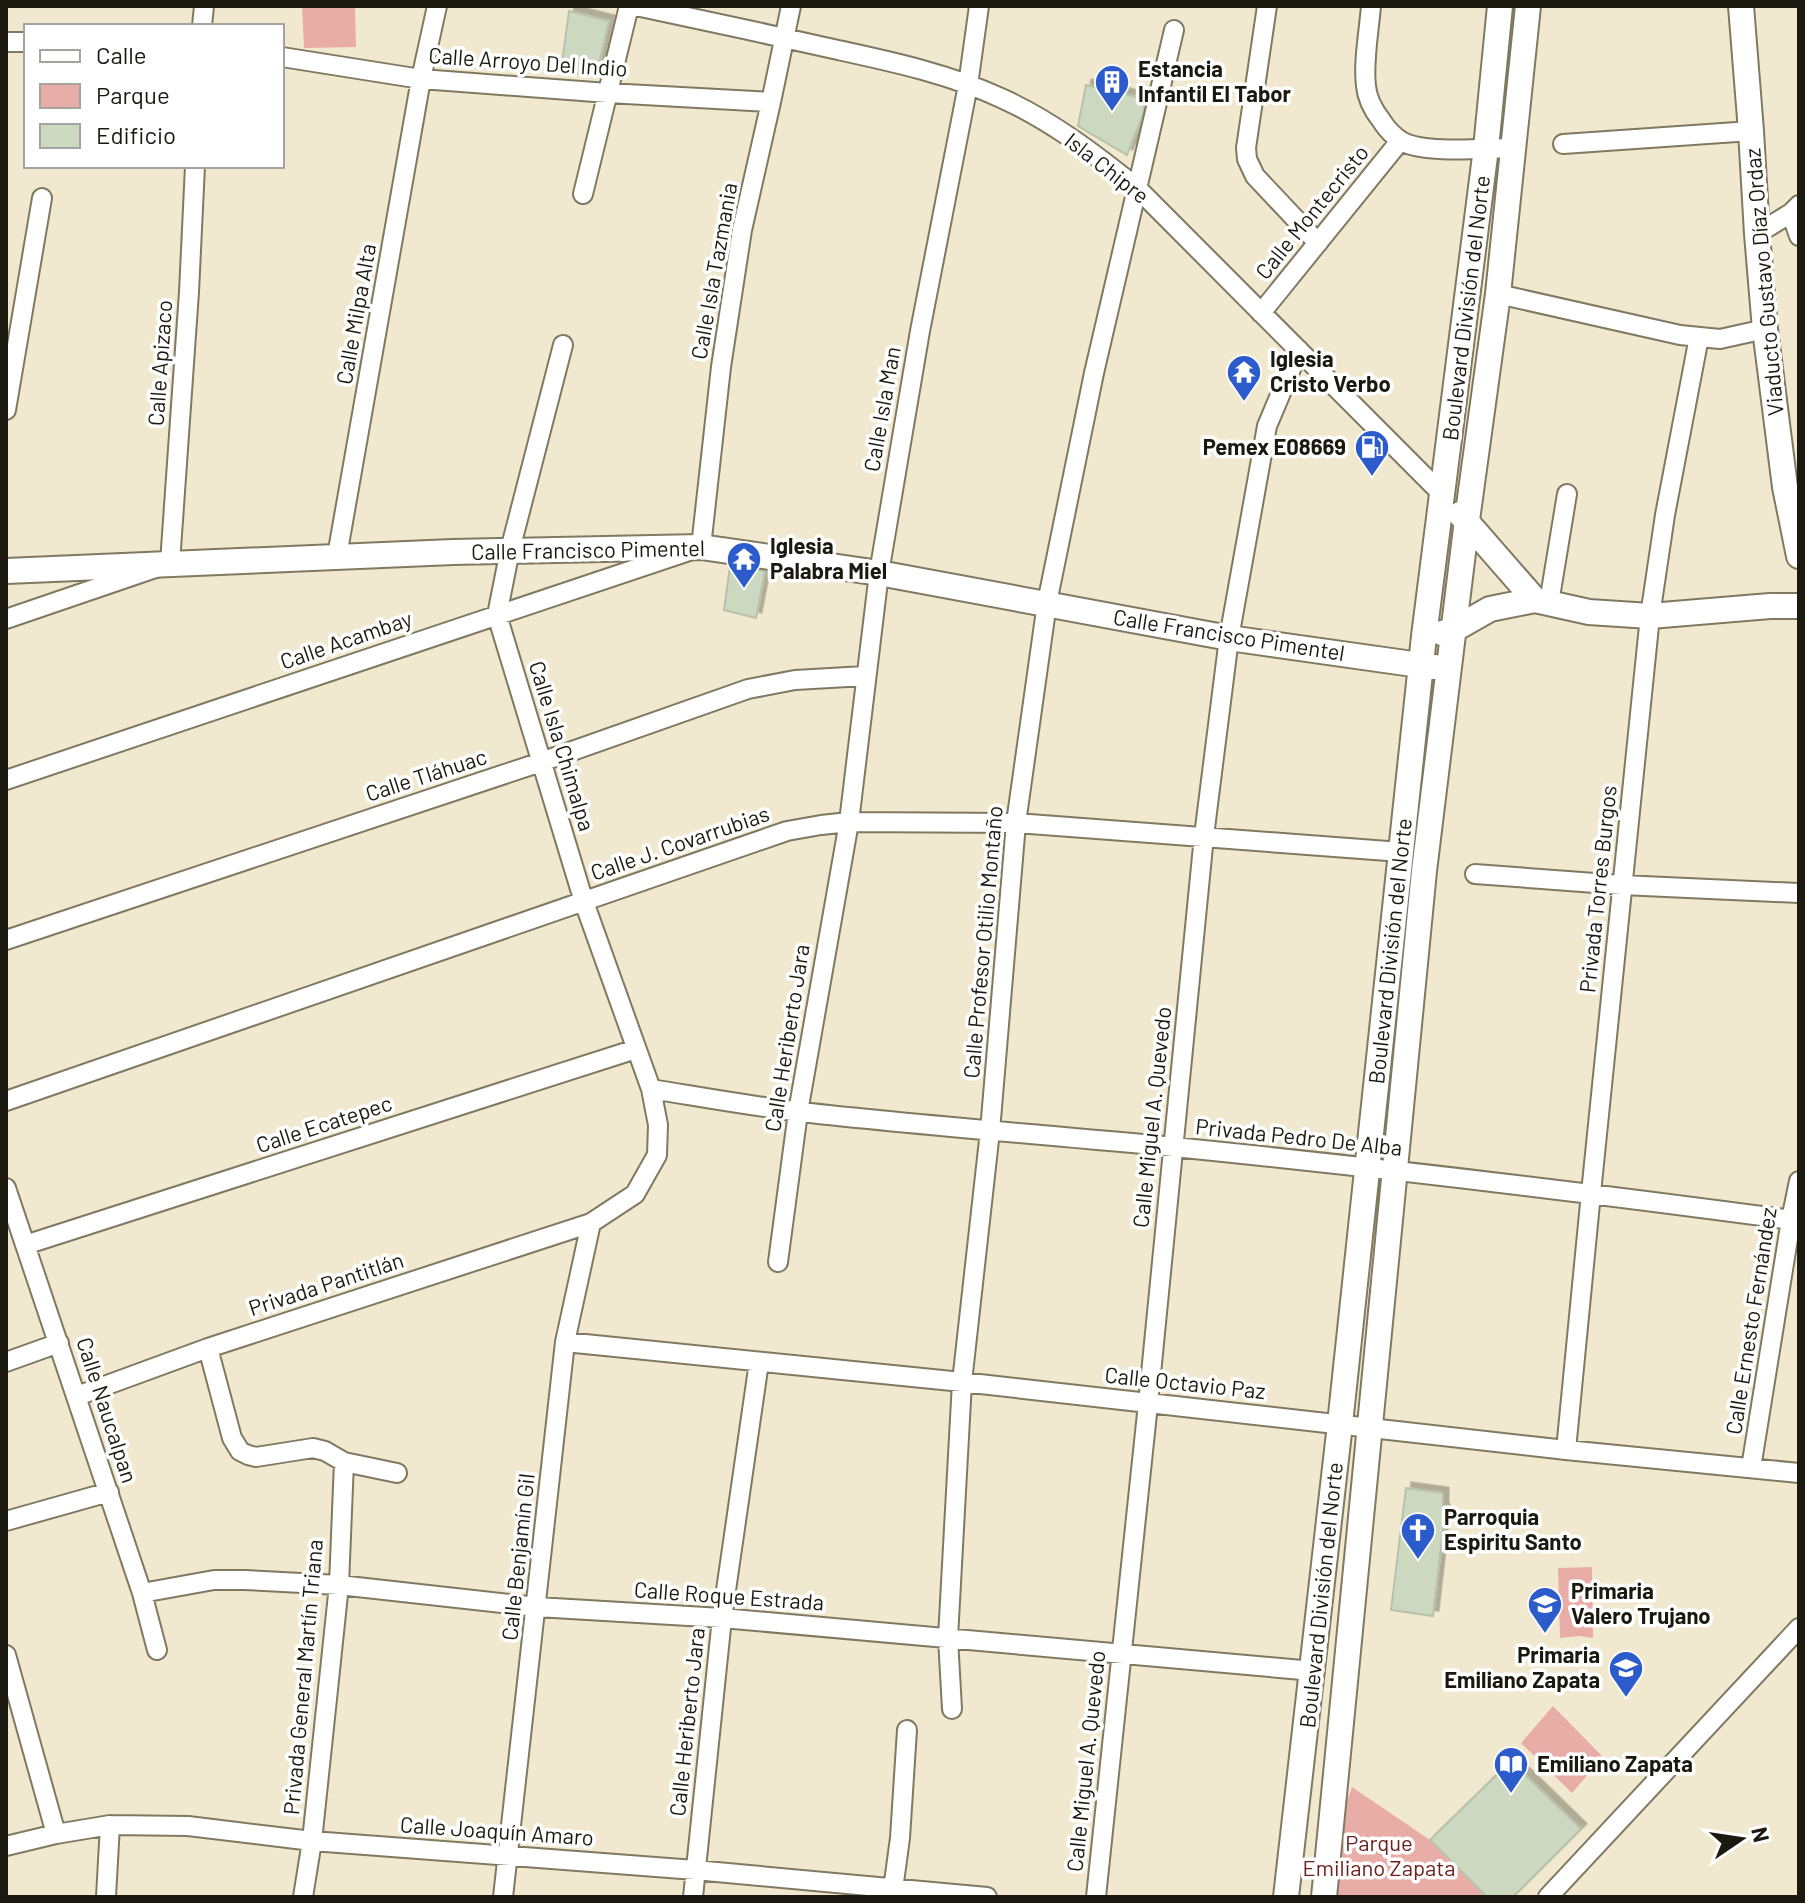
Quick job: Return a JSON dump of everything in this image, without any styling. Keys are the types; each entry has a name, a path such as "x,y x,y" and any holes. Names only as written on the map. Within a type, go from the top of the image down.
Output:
{"main road":[{"name":"Boulevard División del Norte","path":"1286,1897 1424,636 1486,148 1500,6"},
{"name":"Boulevard División del Norte","path":"1324,1897 1424,871 1498,294 1528,6"},
{"name":"Viaducto Gustavo Díaz Ordaz","path":"1741,6 1765,329 1781,453 1794,486"},
{"path":"1794,486 1799,556"},
{"name":"Isla Chipre","path":"1443,495 1467,520"},
{"path":"1467,520 1542,601"},
{"name":"Calle Francisco Pimentel","path":"6,571 510,550 701,547 879,573 1229,638 1449,669"},
{"path":"1424,636 1453,630 1490,609 1542,601 1589,612 1650,616 1799,606"},
{"path":"1770,606 1799,617"}],"street":[{"name":"Calle Milpa Alta","path":"337,556 421,79 437,6"},
{"path":"583,194 629,6"},
{"name":"Isla Chipre","path":"636,6 904,65 968,85 1029,113 1090,151 1137,188 1443,495"},
{"name":"Calle Isla Tazmania","path":"701,547 721,367 739,246 791,6"},
{"name":"Calle Isla Man","path":"849,822 879,573 920,331 968,85 979,6"},
{"path":"1267,6 1246,148 1247,159 1255,176 1318,243"},
{"path":"1371,6 1366,87 1377,116 1400,141 1431,148 1513,148"},
{"name":"Calle Profesor Otilio Montaño","path":"952,1709 948,1638 962,1382 990,1131 1016,823 1047,603 1094,373 1174,30"},
{"name":"Calle Arroyo Del Indio","path":"284,57 421,79 771,102"},
{"path":"1563,144 1751,131"},
{"name":"Calle Montecristo","path":"1261,313 1400,141"},
{"name":"Calle Apizaco","path":"170,563 195,168"},
{"path":"6,410 42,198"},
{"path":"1757,234 1795,209 1799,236"},
{"path":"1498,294 1680,335 1720,339 1765,329"},
{"name":"Privada Torres Burgos","path":"1566,1450 1650,616 1665,515 1699,337"},
{"name":"Calle Isla Chimalpa","path":"563,345 510,550 497,615 584,902 651,1089 658,1125 657,1155 635,1194 591,1223"},
{"name":"Calle Miguel A. Quevedo","path":"1096,1897 1204,836 1229,638 1267,426 1299,350"},
{"path":"1542,601 1567,494"},
{"name":"Calle Acambay","path":"6,780 701,547"},
{"path":"6,619 170,563"},
{"name":"Calle Tláhuac","path":"6,940 541,762 748,689 795,680 865,676"},
{"name":"Calle J. Covarrubias","path":"6,1101 787,831 849,822 1016,823 1401,852"},
{"name":"Calle Heriberto Jara","path":"778,1262 798,1112 849,822"},
{"path":"1475,874 1799,893"},
{"name":"Calle Ecatepec","path":"25,1245 636,1049"},
{"name":"Privada Pedro De Alba","path":"651,1089 798,1112 1395,1171 1795,1220"},
{"name":"Calle Ernesto Fernández","path":"1751,1468 1795,1220 1799,1181"},
{"name":"Calle Naucalpan","path":"6,1188 109,1492 157,1650"},
{"name":"Calle Benjamín Gil","path":"503,1897 565,1342 591,1223"},
{"name":"Privada Pantitlán","path":"77,1396 208,1348 591,1223"},
{"name":"Calle Octavio Paz","path":"565,1342 1799,1473"},
{"path":"6,1362 59,1343"},
{"path":"208,1348 232,1438 240,1451 256,1457 313,1448 344,1462 397,1473"},
{"name":"Calle Heriberto Jara","path":"693,1897 722,1618 759,1362"},
{"name":"Privada General Martín Triana","path":"303,1897 312,1841 339,1585 344,1462"},
{"path":"6,1521 109,1492"},
{"name":"Calle Roque Estrada","path":"142,1593 214,1580 339,1585 537,1607 722,1618 1313,1671"},
{"path":"1548,1897 1799,1628"},
{"path":"6,1655 56,1834"},
{"path":"892,1893 900,1838 907,1730"},
{"path":"106,1897 110,1825"},
{"name":"Calle Joaquín Amaro","path":"6,1846 110,1825 188,1826 312,1841 695,1870 892,1893 987,1897"}],"green space":[{"path":"302,6 355,6 356,47 304,48"},
{"path":"1592,1567 1593,1638 1560,1638 1558,1568"},
{"path":"1553,1706 1603,1757 1572,1793 1521,1743"},
{"name":"Parque Emiliano Zapata","path":"1352,1787 1430,1840 1487,1897 1332,1897 1340,1821"}],"building":[{"path":"569,11 609,21 596,77 561,71"},
{"name":"Estancia Infantil El Tabor","path":"1086,85 1146,99 1127,155 1078,126"},
{"name":"Iglesia Palabra Miel","path":"730,566 765,571 756,618 724,610"},
{"name":"Parroquia Espiritu Santo","path":"1406,1488 1443,1493 1445,1512 1433,1616 1391,1610"},
{"name":"Emiliano Zapata","path":"1511,1761 1581,1829 1513,1897 1487,1897 1430,1840"}],"place":[{"name":"Estancia Infantil El Tabor","path":"1112,113"},
{"name":"Iglesia Cristo Verbo","path":"1244,403"},
{"name":"Pemex E08669","path":"1372,478"},
{"name":"Iglesia Palabra Miel","path":"744,590"},
{"name":"Parroquia Espiritu Santo","path":"1418,1561"},
{"name":"Primaria Valero Trujano","path":"1545,1635"},
{"name":"Primaria Emiliano Zapata","path":"1626,1699"},
{"name":"Emiliano Zapata","path":"1511,1795"}]}
